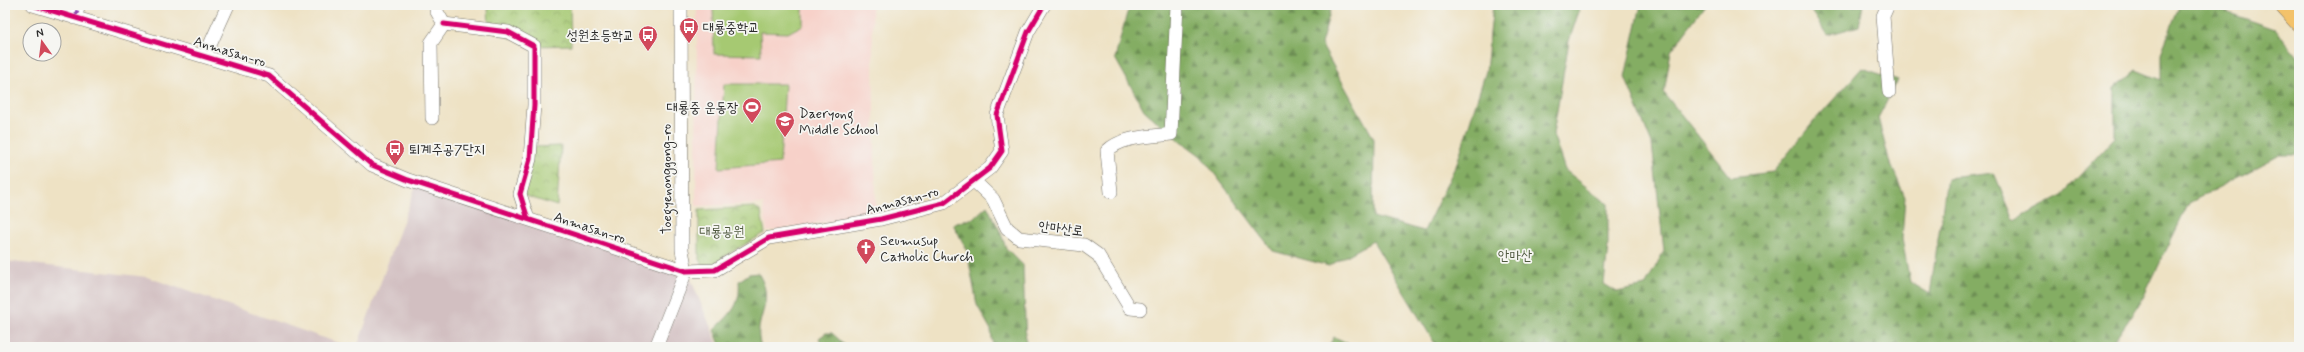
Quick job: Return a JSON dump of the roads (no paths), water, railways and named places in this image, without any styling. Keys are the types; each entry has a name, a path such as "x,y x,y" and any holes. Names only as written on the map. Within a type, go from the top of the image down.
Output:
{"highway":[{"path":"2284,5 2299,22"}],"street":[{"name":"Anmasan-ro","path":"33,5 269,76 372,165 408,180 686,271 715,270 769,238 881,219 944,203 974,181 990,168 1002,151 997,115 1028,32 1044,5"},
{"path":"75,18 79,5"},
{"path":"205,56 228,5"},
{"path":"436,5 436,10 444,24"},
{"name":"Toegyenonggong-ro","path":"681,5 682,250 686,271"},
{"path":"1111,192 1107,151 1112,146 1129,140 1171,134 1177,5"},
{"path":"1888,5 1883,16 1890,92"},
{"path":"432,118 431,43 444,24"},
{"path":"444,24 508,32 534,46 534,105 530,159 520,194 528,219"},
{"name":"안마산로","path":"974,181 992,199 1007,228 1019,238 1084,245 1098,254 1130,308 1140,309"},
{"path":"656,347 686,271"}],"place":[{"name":"대룡중학교","path":"689,44"},
{"name":"성원초등학교","path":"648,52"},
{"name":"대룡중 운동장","path":"752,124"},
{"name":"Daeryong Middle School","path":"785,138"},
{"name":"퇴계주공7단지","path":"395,166"},
{"name":"Seumusup Catholic Church","path":"866,265"}],"park label":[{"name":"대룡공원","path":"722,231"},
{"name":"안마산","path":"1515,255"}]}
